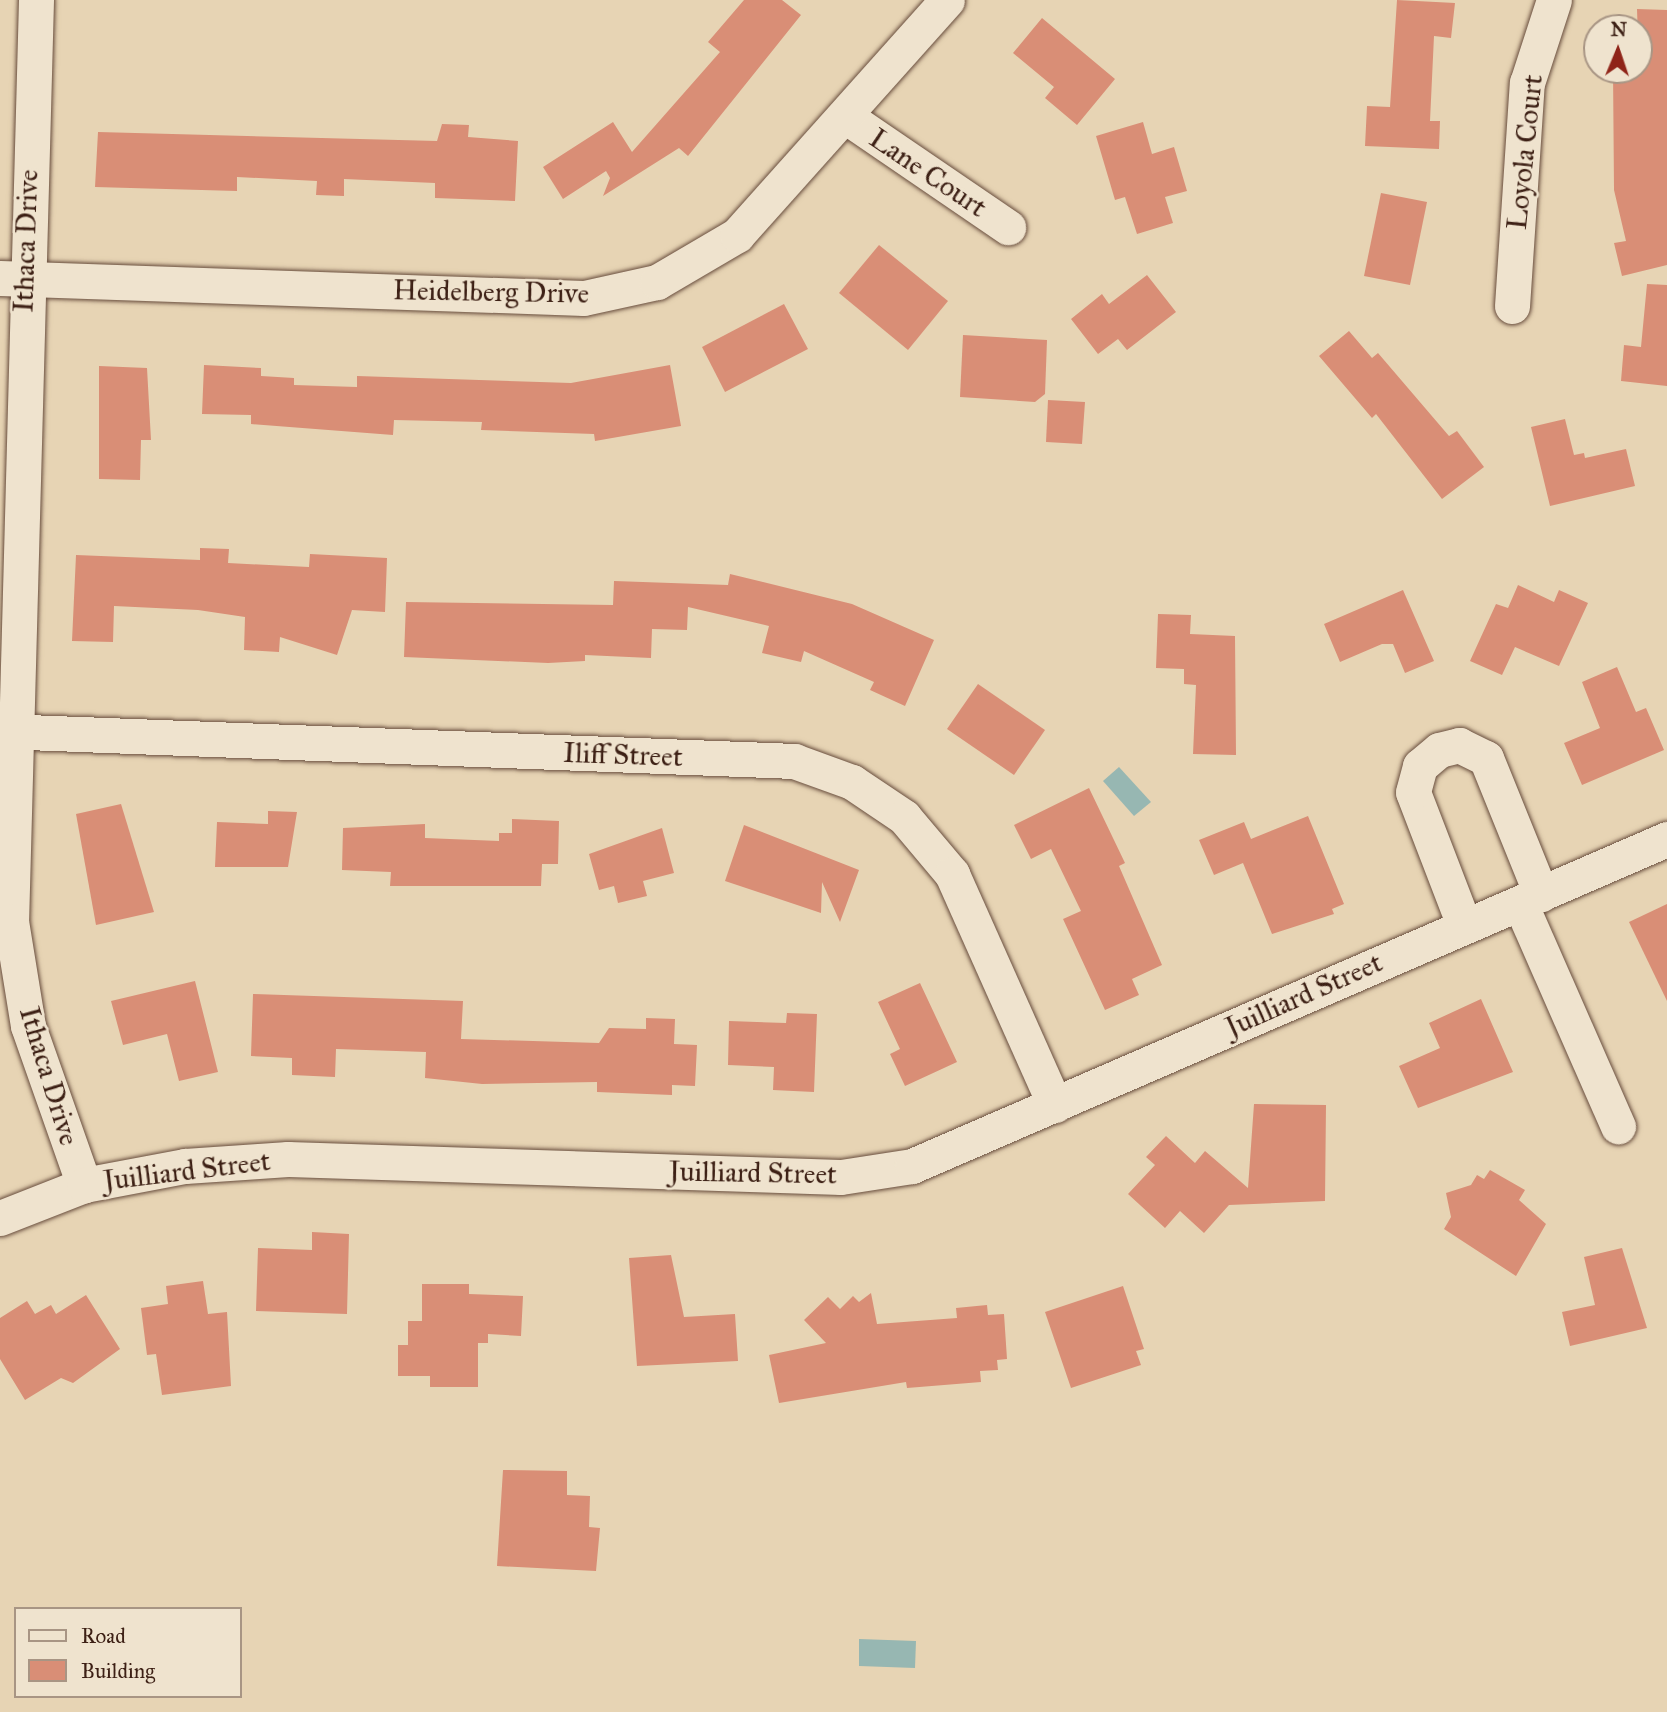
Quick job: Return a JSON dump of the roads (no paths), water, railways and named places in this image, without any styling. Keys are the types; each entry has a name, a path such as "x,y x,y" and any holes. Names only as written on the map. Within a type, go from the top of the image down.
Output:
{"street":[{"name":"Ithaca Drive","path":"36,0 12,278 7,731 11,921 28,1026 84,1185"},
{"name":"Heidelberg Drive","path":"12,278 584,298 657,282 707,257 737,235 848,118 947,0"},
{"name":"Loyola Court","path":"1512,306 1527,83 1555,0"},
{"name":"Lane Court","path":"848,118 1008,228"},
{"name":"Iliff Street","path":"7,731 794,761 852,782 904,817 952,874 1055,1105"},
{"path":"1464,925 1413,792 1420,766 1439,750 1459,745 1486,758 1531,898 1618,1126"},
{"name":"Juilliard Street","path":"0,1218 84,1185 185,1166 288,1159 841,1177 912,1166 1667,839"}],"water":[{"path":"1119,767 1151,802 1134,816 1103,781"},
{"path":"859,1639 916,1641 915,1668 859,1666"}]}
